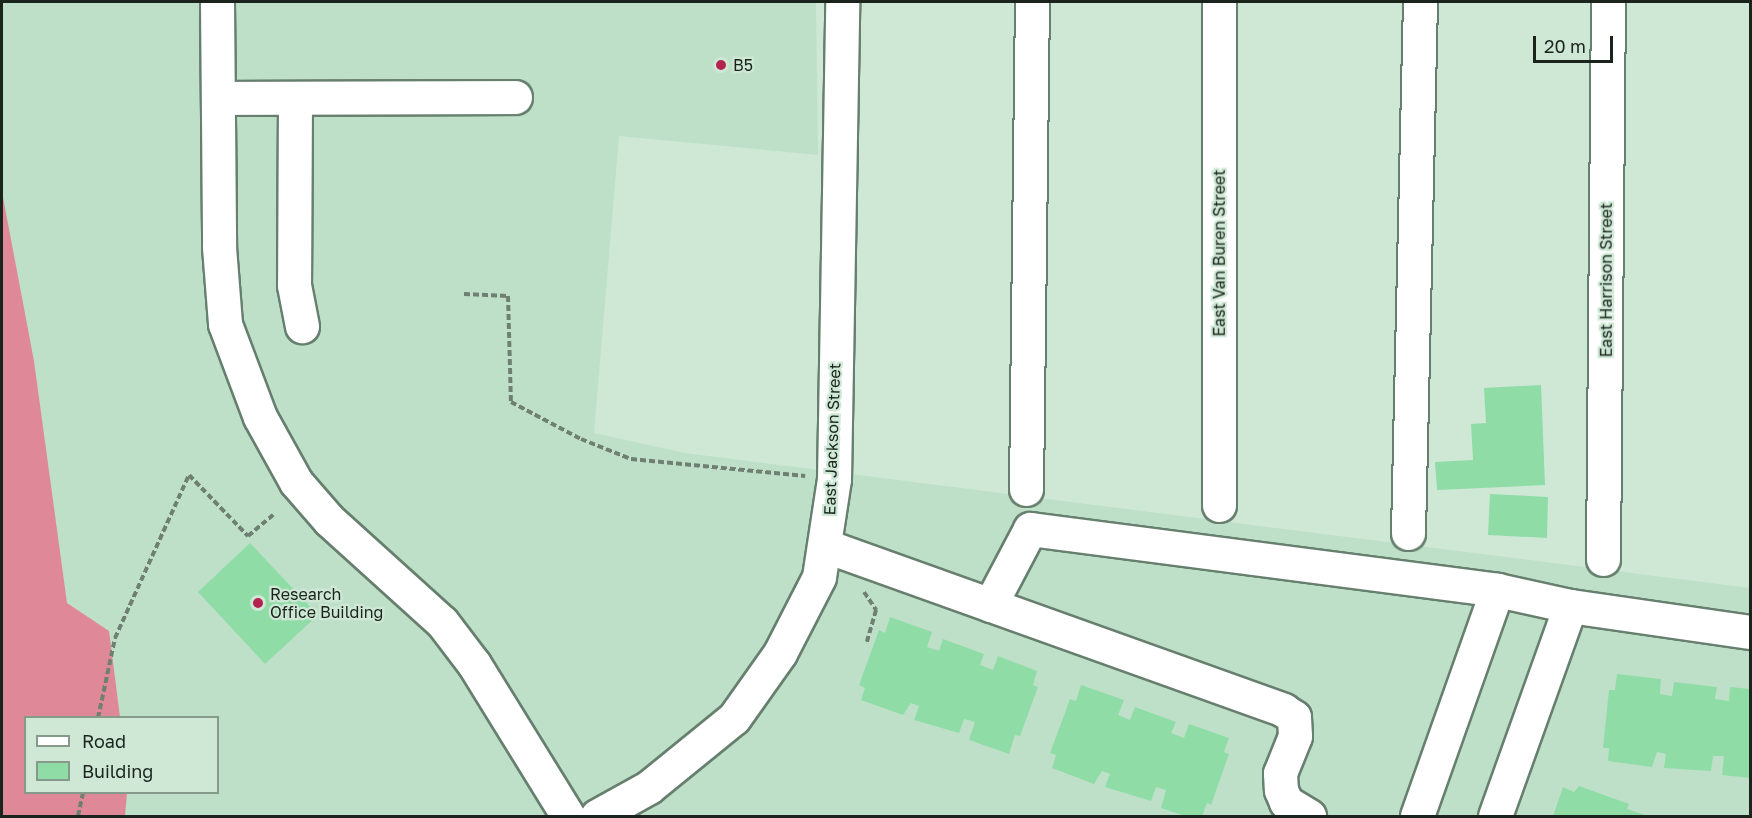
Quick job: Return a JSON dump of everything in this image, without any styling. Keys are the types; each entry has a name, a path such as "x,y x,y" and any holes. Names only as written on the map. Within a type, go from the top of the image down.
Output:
{"street":[{"path":"217,2 219,246 225,324 260,417 296,483 329,520 442,622 474,664 568,816"},
{"name":"East Jackson Street","path":"597,816 649,787 734,718 780,653 819,578 826,546 834,479 842,2"},
{"path":"1026,489 1032,2"},
{"name":"East Van Buren Street","path":"1219,2 1219,505"},
{"path":"1408,532 1420,2"},
{"name":"East Harrison Street","path":"1604,559 1608,2"},
{"path":"219,98 295,100 515,97"},
{"path":"295,100 294,285 302,326"},
{"path":"990,605 1030,529 1497,590 1570,606 1750,632"},
{"path":"826,546 1283,710 1294,717 1295,736 1280,773 1281,790 1286,802 1309,816"},
{"path":"1417,816 1497,590"},
{"path":"1495,816 1570,606"}],"path":[{"path":"464,294 508,296 511,402 581,439 631,459 812,476"},
{"path":"98,716 115,638 189,475 248,537 273,515"},
{"path":"78,816 83,794"}],"shaded area":[{"path":"2,2 816,2 818,155 619,136 594,433 685,453 1750,588 1750,816 2,816"},
{"path":"2,192 34,361 67,603 109,631 120,716 24,716 24,794 127,794 125,816 2,816"}],"building":[{"path":"1541,385 1545,485 1437,490 1435,462 1473,460 1471,424 1486,423 1484,388"},
{"path":"1490,494 1548,497 1547,538 1488,535"},
{"name":"Research Office Building","path":"250,543 318,615 265,664 198,592"},
{"path":"890,617 932,632 927,647 939,651 943,639 984,654 980,665 993,670 998,656 1037,671 1033,685 1038,687 1020,736 1015,735 1009,754 969,740 975,722 964,719 959,733 914,720 919,706 911,703 903,715 861,700 865,688 859,685 879,630 885,633"},
{"path":"1617,674 1661,679 1660,694 1672,696 1674,682 1717,687 1715,699 1729,701 1730,687 1750,689 1750,778 1722,775 1724,756 1713,756 1711,771 1664,768 1666,754 1657,752 1652,767 1608,761 1609,748 1603,748 1609,690 1615,690"},
{"path":"1081,685 1124,700 1118,715 1130,720 1135,707 1176,722 1171,733 1184,738 1189,724 1229,738 1224,752 1229,754 1211,805 1207,803 1202,816 1185,816 1161,808 1166,790 1156,787 1151,801 1105,787 1110,774 1102,771 1094,784 1052,768 1056,755 1050,753 1070,699 1076,701"},
{"path":"1579,786 1629,804 1627,809 1648,816 1553,816 1563,787 1574,792"}],"place":[{"name":"B5","path":"721,65"},
{"name":"Research Office Building","path":"258,603"}]}
